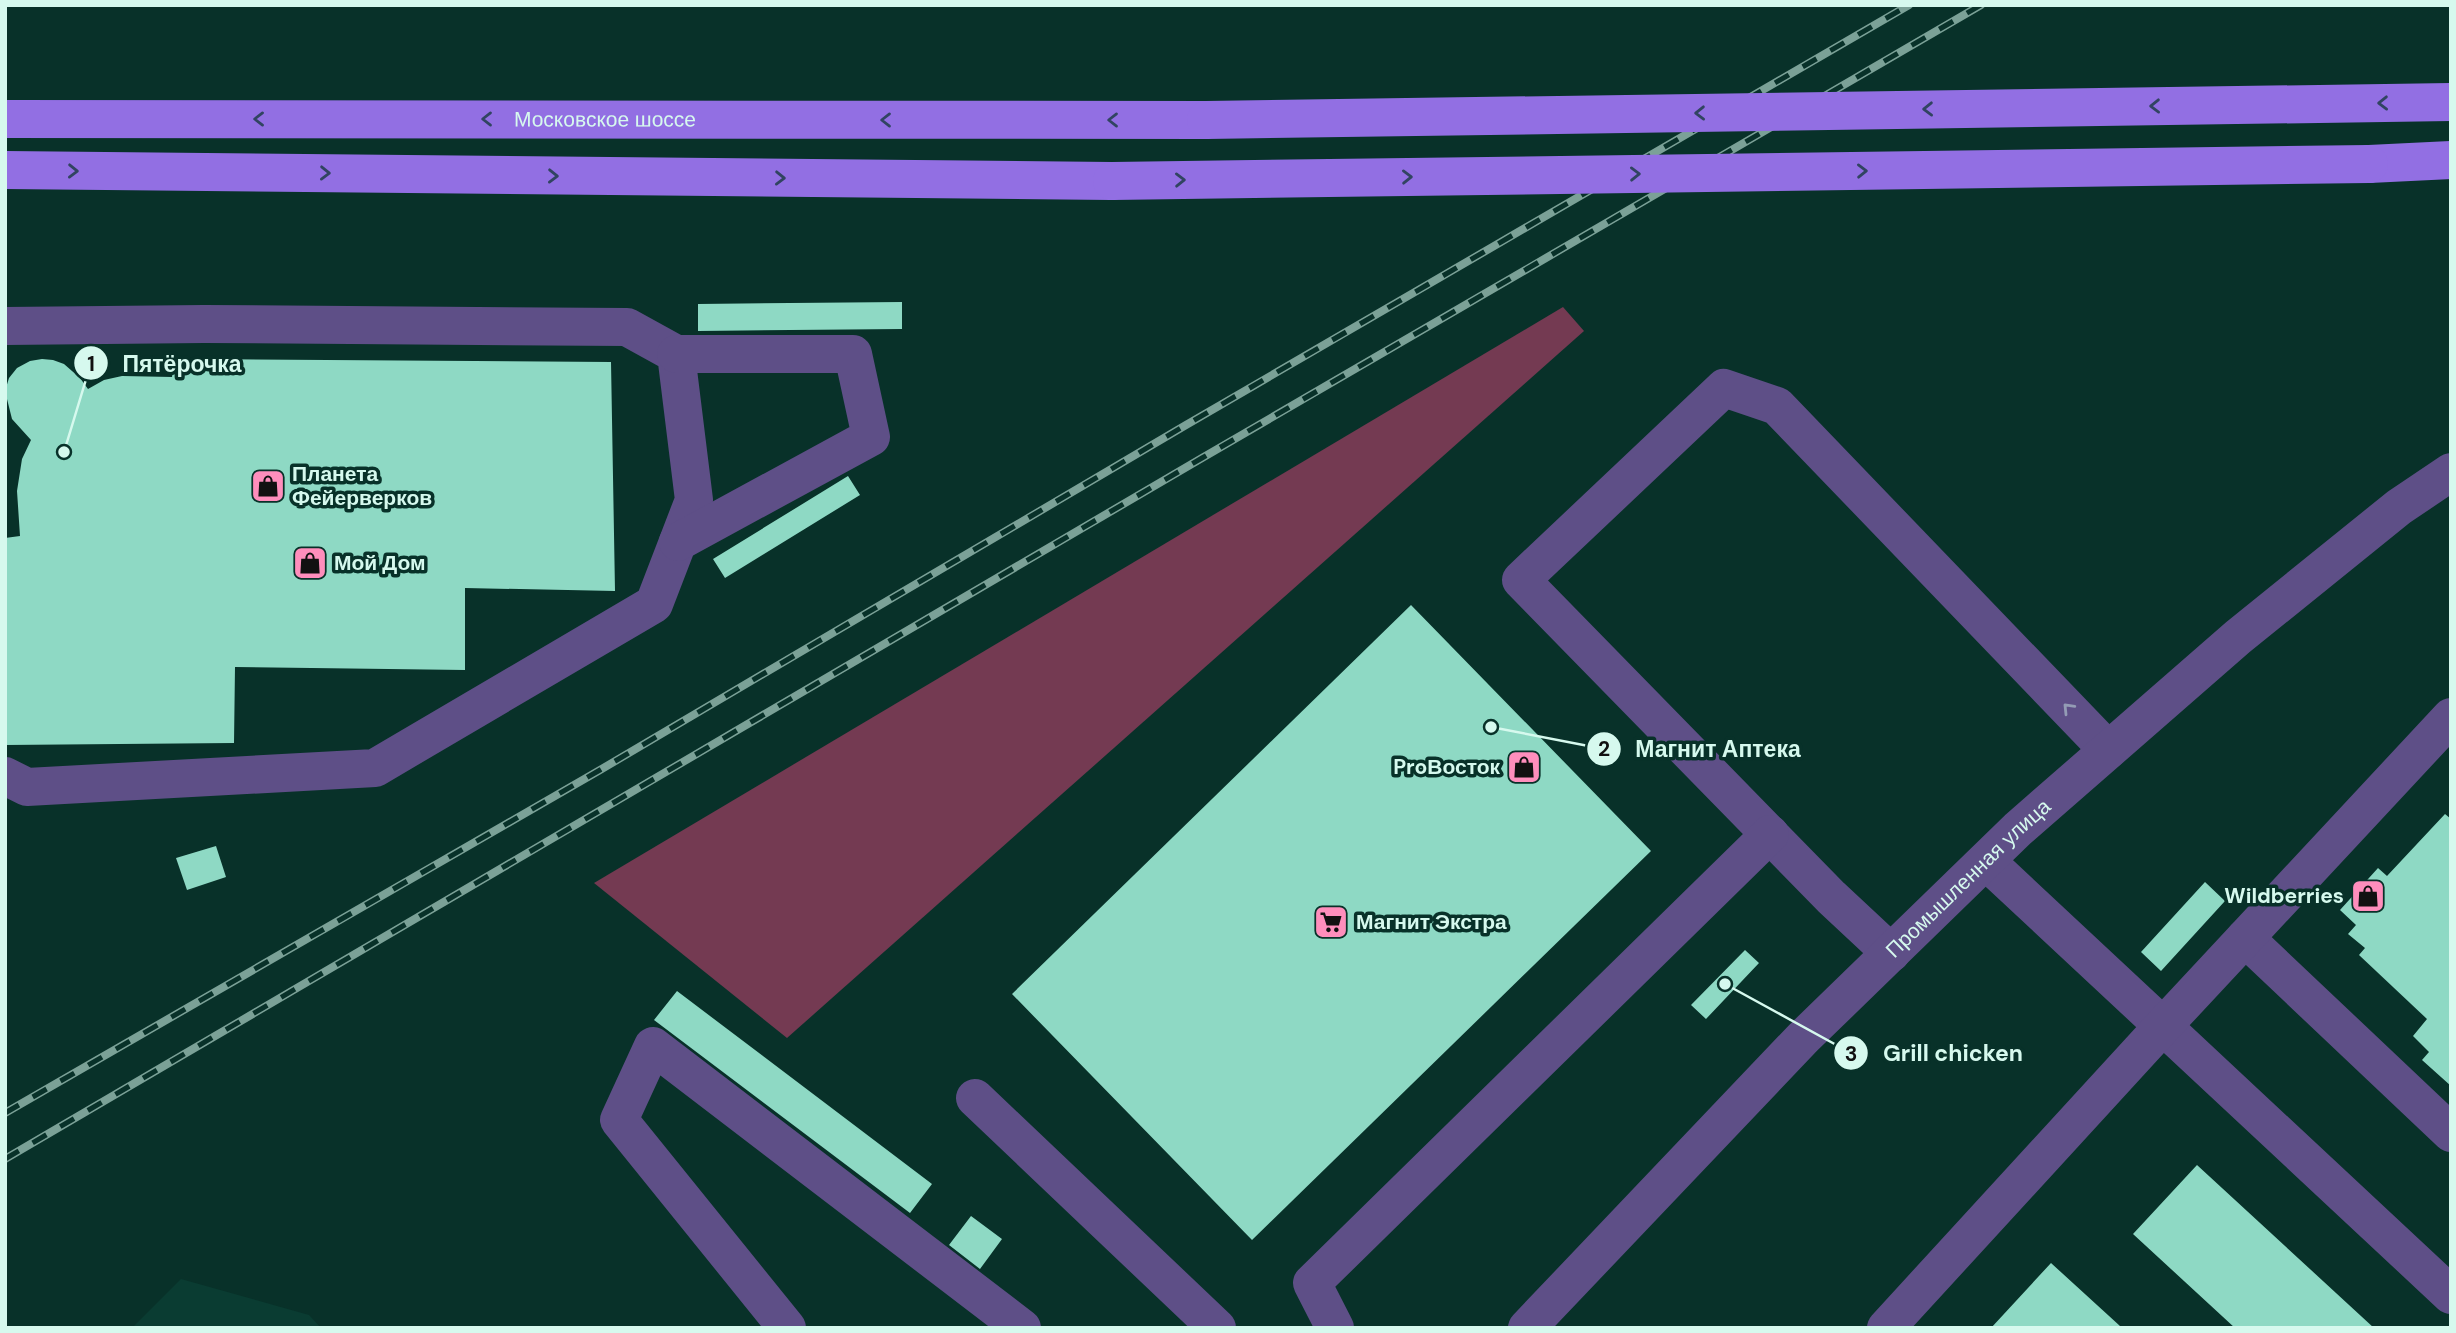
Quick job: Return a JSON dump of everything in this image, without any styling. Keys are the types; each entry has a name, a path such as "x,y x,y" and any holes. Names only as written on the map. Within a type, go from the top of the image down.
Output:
{"main road":[{"name":"Московское шоссе","path":"5,119 1206,120 2451,102"},
{"path":"5,170 1112,181 2369,164 2451,160"}],"street":[{"path":"5,326 204,324 627,327 676,354 853,354 871,437 678,542"},
{"path":"5,776 27,787 375,768 654,604 694,500 676,354"},
{"path":"1891,953 1521,580 1724,388 1777,406 2108,750"},
{"name":"Промышленная улица","path":"1527,1328 1803,1038 1986,861 2238,637 2388,515 2451,472"},
{"path":"1886,1328 2451,717"},
{"path":"1335,1328 1312,1283 1770,834"},
{"path":"1986,861 2451,1295"},
{"path":"2245,937 2451,1133"},
{"path":"787,1328 619,1120 653,1046 1022,1328"},
{"path":"975,1098 1217,1328"}],"shaded area":[{"path":"1563,307 1584,331 787,1038 594,883"},
{"path":"181,1279 309,1315 321,1328 132,1328"}],"building":[{"path":"902,302 902,329 698,331 698,304"},
{"name":"Мой Дом","path":"42,359 64,364 88,389 104,380 122,376 172,377 174,363 203,359 611,362 615,591 465,588 465,670 235,667 234,743 5,745 5,538 20,536 17,491 22,459 31,440 12,419 5,391 9,378 17,368 30,361"},
{"path":"848,476 860,495 725,578 713,559"},
{"name":"Магнит Экстра","path":"1411,605 1651,851 1252,1240 1012,994"},
{"path":"2445,814 2451,819 2451,1086 2422,1060 2429,1052 2413,1036 2427,1019 2359,955 2365,948 2348,934 2356,925 2340,910 2378,868 2387,876"},
{"path":"216,846 226,877 187,890 176,858"},
{"path":"2205,882 2225,901 2161,971 2141,952"},
{"path":"1745,950 1759,963 1706,1019 1691,1005"},
{"path":"677,991 932,1184 910,1213 654,1020"},
{"path":"2197,1165 2374,1328 2235,1328 2133,1234"},
{"path":"971,1216 1002,1239 980,1269 949,1245"},
{"path":"2051,1263 2120,1326 2119,1328 1991,1328"}],"railway":[{"path":"5,1113 600,770 1186,425 1909,5"},
{"path":"5,1159 1981,5"}],"place":[{"name":"Пятёрочка","path":"64,452"},
{"name":"Планета Фейерверков","path":"268,486"},
{"name":"Мой Дом","path":"310,563"},
{"name":"Магнит Аптека","path":"1491,727"},
{"name":"ProВосток","path":"1524,767"},
{"name":"Wildberries","path":"2368,896"},
{"name":"Магнит Экстра","path":"1331,922"},
{"name":"Grill chicken","path":"1725,984"}]}
